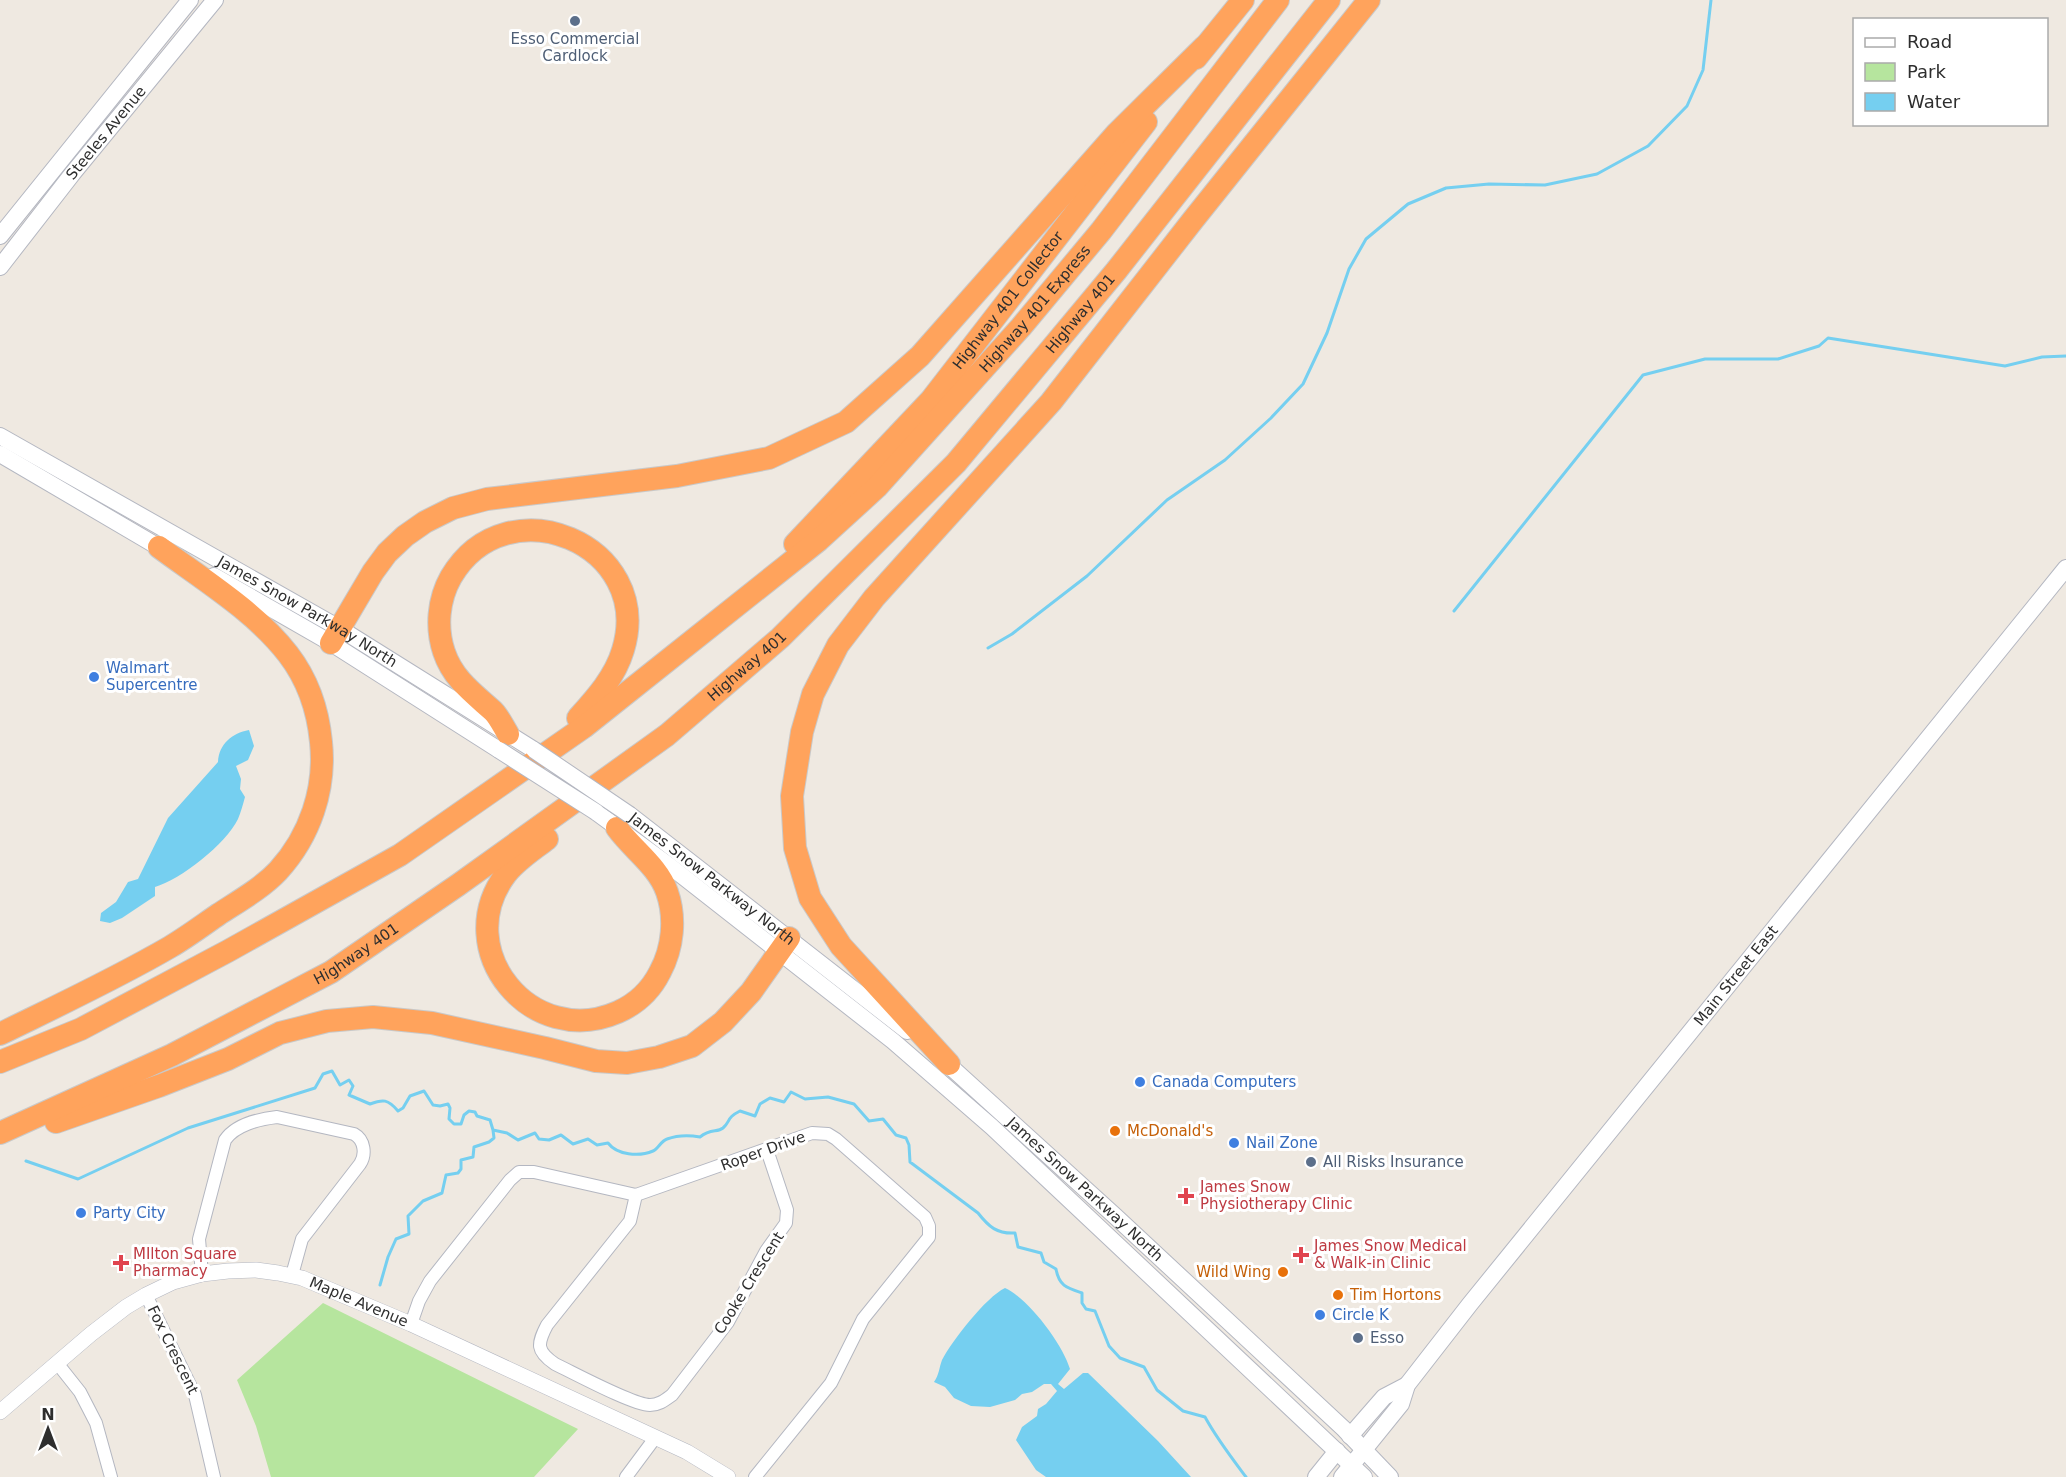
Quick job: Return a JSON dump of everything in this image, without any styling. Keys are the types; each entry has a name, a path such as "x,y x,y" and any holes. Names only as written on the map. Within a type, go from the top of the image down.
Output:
{"highway":[{"name":"Highway 401 Collector","path":"759,589 784,556 931,400 1243,0"},
{"name":"Highway 401 Express","path":"759,589 878,488 1021,327 1101,231 1278,0"},
{"name":"Highway 401","path":"0,1133 172,1055 331,972 458,885 667,735 780,638 956,464 1116,271 1329,0"},
{"path":"948,1064 841,946 810,898 795,848 792,796 802,732 813,694 838,645 874,598 1051,402 1200,210 1370,0"},
{"path":"335,636 387,553 425,522 453,508 487,499 677,476 769,458 846,423 920,356 1117,133 1204,48"},
{"path":"484,797 572,724 599,695 612,675 623,650 627,630 626,610 621,590 611,572 598,556 582,543 553,532 523,530 502,535 484,543 461,564 449,581 442,600 440,631 447,660 457,678 495,713 503,742"},
{"path":"0,1034 171,947 247,895 277,872 299,842 313,815 320,790 322,752 319,718 309,689 288,654 259,622 159,547"},
{"path":"0,1062 81,1029 228,951 400,855 584,727 759,589"},
{"path":"609,777 560,830 515,864 498,886 489,911 490,952 500,975 515,994 530,1006 547,1014 559,1018 584,1020 621,1011 635,1002 651,986 667,957 672,925 667,892 652,867 628,843 624,821"},
{"path":"0,1140 159,1086 228,1059 280,1033 327,1022 373,1017 432,1023 596,1061 627,1063 659,1057 692,1046 723,1022 751,992 785,945"}],"main road":[{"name":"Steeles Avenue","path":"0,236 190,0"},
{"name":"Steeles Avenue","path":"0,267 73,173 215,0"},
{"name":"James Snow Parkway North","path":"0,436 335,636 503,742 596,812 624,821"},
{"name":"James Snow Parkway North","path":"0,454 159,547 222,581 335,636"},
{"name":"Main Street East","path":"1353,1473 1365,1450 1401,1404 1407,1385 1470,1304 2066,568"},
{"name":"James Snow Parkway North","path":"503,742 534,750 785,945 948,1064 1347,1432 1390,1477"},
{"name":"James Snow Parkway North","path":"785,945 992,1127 1337,1451 1353,1473"},
{"name":"Main Street East","path":"1347,1432 1384,1397 1407,1385"},
{"name":"Main Street East","path":"1316,1477 1337,1451"}],"street":[{"path":"202,1274 198,1250 199,1235 225,1140 235,1129 277,1117 354,1134 360,1138 364,1150 364,1158 360,1164 302,1239 292,1275"},
{"name":"Roper Drive","path":"636,1195 812,1133 828,1134 912,1204 925,1217 929,1226 929,1237 926,1242 863,1319 831,1383 755,1477"},
{"name":"Cooke Crescent","path":"636,1195 630,1221 547,1325 539,1341 546,1358 555,1364 625,1397 646,1405 653,1405 672,1395 728,1322 765,1251 786,1223 787,1210 767,1150"},
{"path":"411,1324 419,1301 430,1281 510,1180 519,1172 534,1172 636,1195"},
{"name":"Maple Avenue","path":"0,1412 120,1311 146,1295 172,1282 202,1274 228,1270 256,1270 292,1275 411,1324 687,1452 728,1477"},
{"name":"Fox Crescent","path":"146,1295 197,1400 214,1477"},
{"path":"57,1363 80,1392 93,1415 111,1477"},
{"name":"Main Street East","path":"1337,1451 1347,1432"},
{"path":"626,1477 655,1438"}],"green space":[{"path":"323,1303 578,1429 534,1477 271,1477 256,1426 237,1380"}],"water":[{"path":"249,730 254,746 248,760 236,766 241,779 240,789 245,797 232,829 201,860 177,877 155,887 155,896 122,918 110,923 100,921 101,913 116,902 128,882 138,879 168,818 218,762 224,745 237,734"},
{"path":"1005,1288 1034,1312 1060,1348 1070,1369 1058,1384 1064,1389 1083,1373 1088,1373 1158,1441 1191,1477 1046,1477 1036,1470 1016,1440 1022,1427 1037,1416 1038,1409 1046,1404 1057,1391 1051,1384 1044,1384 1032,1392 1022,1394 1015,1400 990,1407 971,1406 954,1398 945,1387 934,1382 942,1360 961,1331 989,1300"}],"waterway":[{"path":"988,648 1012,634 1087,576 1167,500 1225,460 1271,418 1303,384 1327,333 1349,269 1366,239 1408,204 1446,188 1489,184 1545,185 1597,174 1648,146 1687,106 1703,70 1711,0"},
{"path":"1454,611 1643,375 1705,359 1778,359 1819,346 1828,338 2005,366 2042,357 2066,356"},
{"path":"26,1161 78,1179 188,1128 315,1088 323,1074 332,1071 340,1085 349,1080 353,1086 349,1095 370,1104 385,1101 398,1111 403,1108 410,1096 424,1091 433,1105 448,1104 449,1119 454,1124 461,1124 464,1115 469,1111 490,1120 493,1130 507,1133 518,1140 535,1133 539,1139 549,1140 561,1135 573,1144 588,1139 597,1145 608,1143 617,1150 635,1154 653,1151 665,1140 671,1138 700,1137 707,1132 721,1129 740,1111 755,1116 760,1104 770,1098 784,1102 791,1092 805,1099 828,1097 854,1104 869,1121 883,1119 896,1135 906,1138 909,1145 910,1162 978,1213 994,1229 1015,1233 1018,1247 1041,1253 1044,1262 1056,1269 1062,1283 1082,1293 1082,1303 1086,1309 1095,1311 1109,1346 1120,1358 1144,1367 1157,1390 1183,1411 1205,1417 1246,1477"},
{"path":"380,1285 396,1239 409,1234 408,1216 423,1201 442,1193 446,1175 458,1173 461,1169 461,1160 473,1157 474,1147 494,1138 493,1130"}],"place":[{"name":"Esso Commercial Cardlock","path":"575,21"},
{"name":"Walmart Supercentre","path":"94,677"},
{"name":"Canada Computers","path":"1140,1082"},
{"name":"McDonald's","path":"1115,1131"},
{"name":"Nail Zone","path":"1234,1143"},
{"name":"All Risks Insurance","path":"1311,1162"},
{"name":"James Snow Physiotherapy Clinic","path":"1186,1196"},
{"name":"Party City","path":"81,1213"},
{"name":"James Snow Medical & Walk-in Clinic","path":"1301,1255"},
{"name":"MIlton Square Pharmacy","path":"121,1263"},
{"name":"Wild Wing","path":"1283,1272"},
{"name":"Tim Hortons","path":"1338,1295"},
{"name":"Circle K","path":"1320,1315"},
{"name":"Esso","path":"1358,1338"}]}
